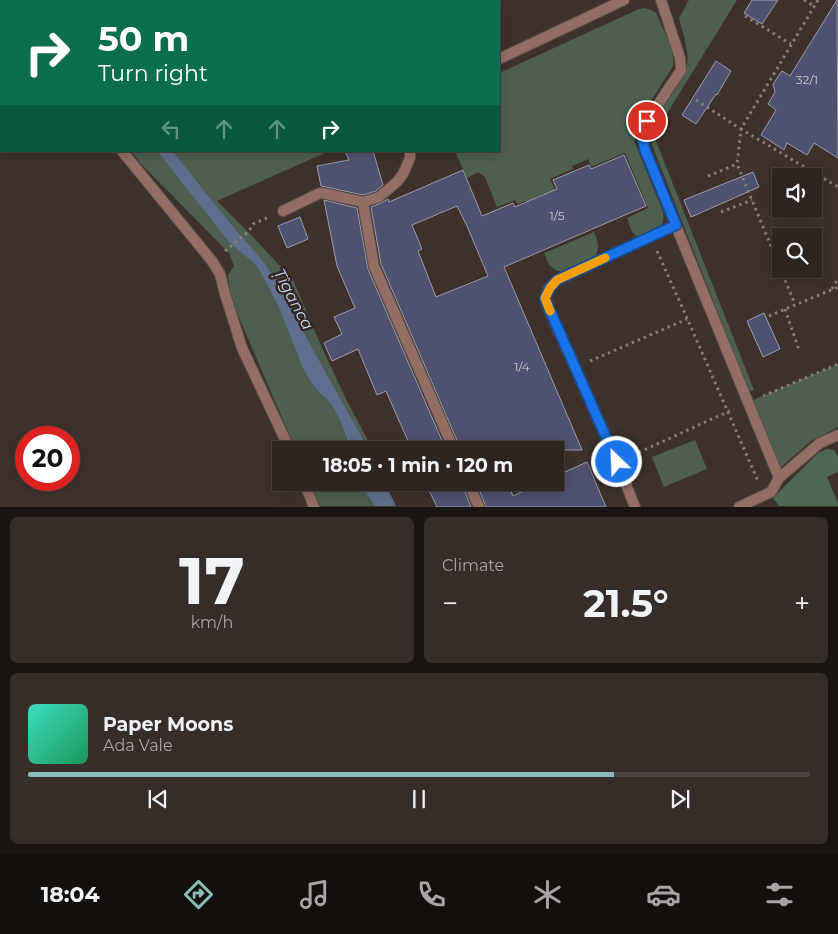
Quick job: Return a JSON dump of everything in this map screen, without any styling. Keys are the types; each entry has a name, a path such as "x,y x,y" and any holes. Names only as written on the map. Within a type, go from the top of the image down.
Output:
{"lane":[{"path":"500,59 624,0"},
{"path":"661,0 680,58 681,70 647,121 642,135 645,150 779,478"},
{"path":"123,152 212,261 220,274 224,294 242,348 286,441"},
{"path":"283,211 320,193 363,202 379,197 397,182 403,174 410,158 410,152"},
{"path":"363,202 374,266 450,441"},
{"path":"635,506 545,298 557,280 676,225"},
{"path":"738,506 771,492 779,478 820,443 838,435"},
{"path":"308,491 314,506"},
{"path":"472,491 479,506"}],"path":[{"path":"804,0 814,6"},
{"path":"796,304 737,164 740,129 817,0"},
{"path":"745,16 791,44"},
{"path":"696,100 740,129 838,187"},
{"path":"708,176 737,164"},
{"path":"722,212 752,200"},
{"path":"225,251 249,231 253,224 283,211"},
{"path":"650,237 764,496"},
{"path":"832,289 838,278"},
{"path":"768,316 838,287"},
{"path":"785,309 799,350"},
{"path":"575,367 687,318"},
{"path":"617,462 838,364"}],"green space":[{"path":"689,0 737,0 658,128 656,141 754,390 749,392 652,145 651,130 653,121 678,86 687,65 687,48 679,18"},
{"path":"645,8 656,13 668,39 673,59 673,66 634,131 635,143 663,212 663,221 660,227 649,235 644,236 636,235 631,230 627,218 648,208 625,153 591,167 588,159 572,166 573,169 550,179 556,192 527,206 525,201 517,204 515,200 497,207 485,177 478,172 467,178 455,152 500,152 500,73 639,9"},
{"path":"132,152 158,152 229,241 255,264 278,304 303,369 314,387 331,404 340,420 348,441 292,441 237,313 230,291 228,275 234,266 229,253 141,164"},
{"path":"174,152 327,152 217,201 293,280 323,350 368,441 364,441 281,287"},
{"path":"594,232 598,249 593,258 566,271 557,271 549,265 544,253"},
{"path":"838,364 838,427 811,441 780,468 753,400"},
{"path":"695,440 707,469 664,487 652,457"},
{"path":"827,449 834,450 838,457 838,472 827,477 838,506 779,506 773,498 818,453"},
{"path":"312,491 366,491 375,506 318,506"}],"water":[{"path":"158,152 174,152 261,259 281,287 364,441 348,441 340,420 331,404 314,387 303,369 278,305 255,264 229,242"},
{"path":"366,491 389,491 396,506 375,506"}],"building":[{"path":"752,0 778,0 762,24 744,13"},
{"path":"837,0 838,158 814,143 807,155 787,143 784,150 761,135 776,110 768,104 775,92 773,84 782,71 790,76"},
{"path":"716,61 731,71 717,95 696,124 682,115"},
{"path":"345,152 373,152 383,185 376,191 363,195 321,186 317,166 349,160"},
{"path":"624,155 646,206 504,267 582,450 564,450 564,441 457,441 381,264 371,207 388,199 389,202 463,170 482,216 513,203 515,207 557,189 553,180 589,165 591,169","holes":["457,206 488,276 436,297 418,251 422,249 412,225"]},
{"path":"753,172 759,187 691,217 684,200"},
{"path":"324,200 357,208 368,269 442,441 408,441 386,391 377,395 358,349 332,361 324,343 342,334 334,317 355,308 337,266"},
{"path":"300,217 308,239 287,248 278,226"},
{"path":"764,313 780,349 763,357 747,321"},
{"path":"587,462 606,507 486,507 480,491 511,491 513,496 523,491 564,491 564,472"},
{"path":"429,491 465,491 471,507 437,507"}],"slow traffic":[{"path":"550,311 545,298 557,280 605,258"}],"route":[{"path":"617,462 545,298 557,280 676,225 645,150 642,135 647,121"}],"water label":[{"name":"Țîganca","path":"294,299"}]}
